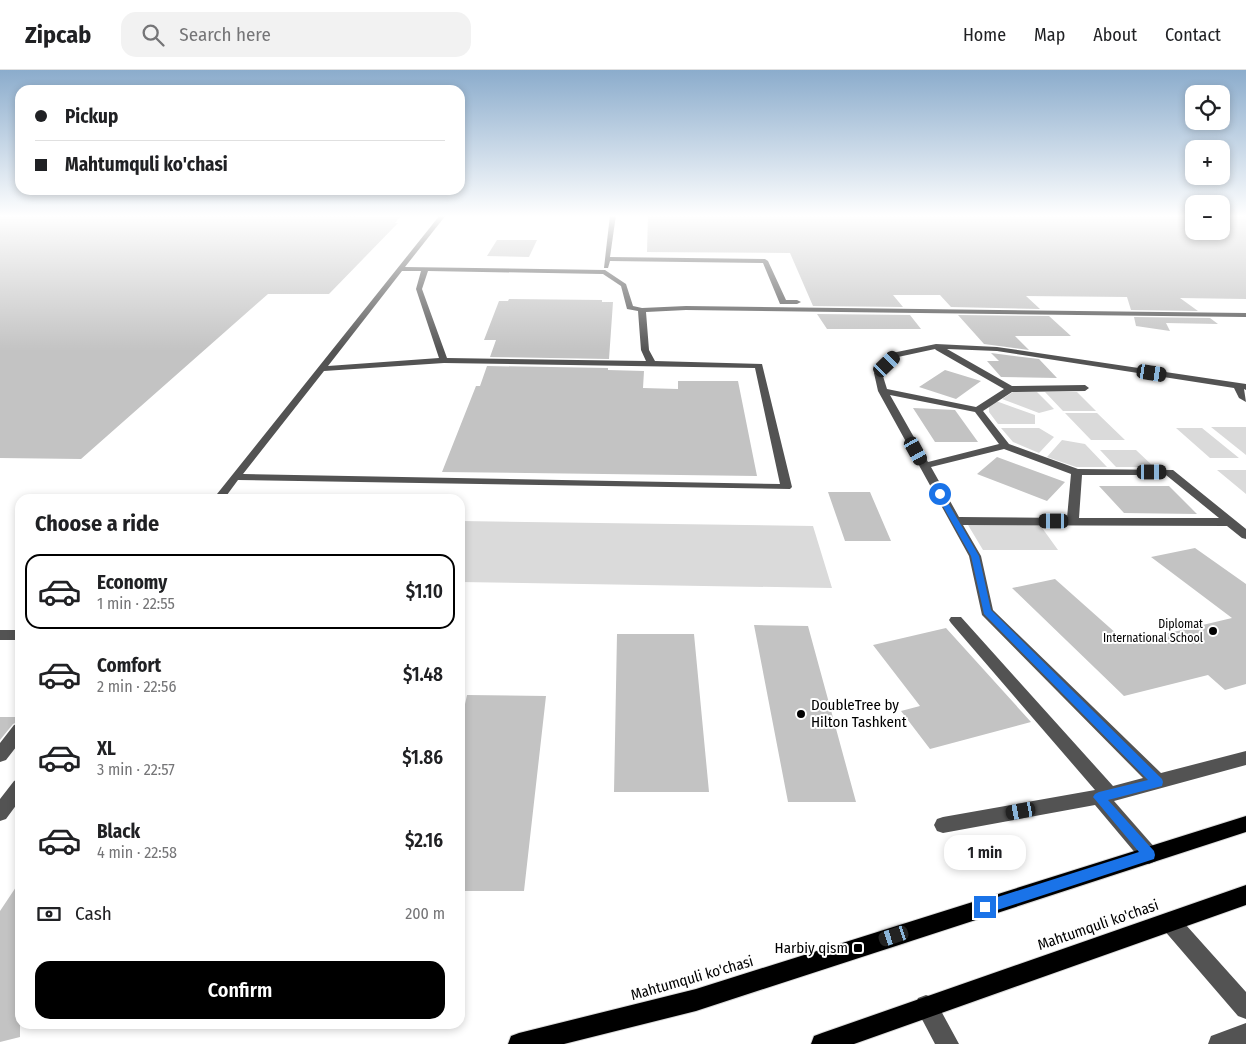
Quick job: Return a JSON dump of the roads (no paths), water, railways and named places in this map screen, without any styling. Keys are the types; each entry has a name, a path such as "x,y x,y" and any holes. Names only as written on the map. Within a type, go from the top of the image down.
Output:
{"main road":[{"name":"Mahtumquli ko'chasi","path":"519,1044 696,1000 1246,824"},
{"name":"Mahtumquli ko'chasi","path":"822,1044 1246,895"}],"street":[{"path":"222,494 406,260"},
{"path":"605,272 607,260"},
{"path":"722,260 765,261 783,302 1000,305 1006,312"},
{"path":"399,269 605,272 624,285 630,307 642,310 686,308 1246,315"},
{"path":"425,269 419,290 444,360"},
{"path":"642,310 645,350 652,364"},
{"path":"936,346 1010,389 1085,388"},
{"path":"1158,782 987,612 975,556 884,391 878,373 896,355 936,346 1007,351 1242,387 1242,396 1246,399"},
{"path":"236,477 786,487 758,366 444,360 320,369"},
{"path":"978,410 1010,389"},
{"path":"884,391 978,410 1005,446 1077,472 1169,472 1246,536"},
{"path":"924,466 1005,446"},
{"path":"1073,521 1077,472"},
{"path":"955,521 1230,522"},
{"path":"956,620 1104,796 1149,855"},
{"path":"0,635 15,635"},
{"path":"0,755 15,736"},
{"path":"943,825 1104,796 1246,758"},
{"path":"0,813 15,793"},
{"path":"1170,922 1246,1008"},
{"path":"926,1006 948,1044"},
{"path":"1219,1044 1246,1034"}],"place":[{"name":"Diplomat International School","path":"1213,631"},
{"name":"DoubleTree by Hilton Tashkent","path":"801,714"},
{"name":"Harbiy qism","path":"858,948"}]}
